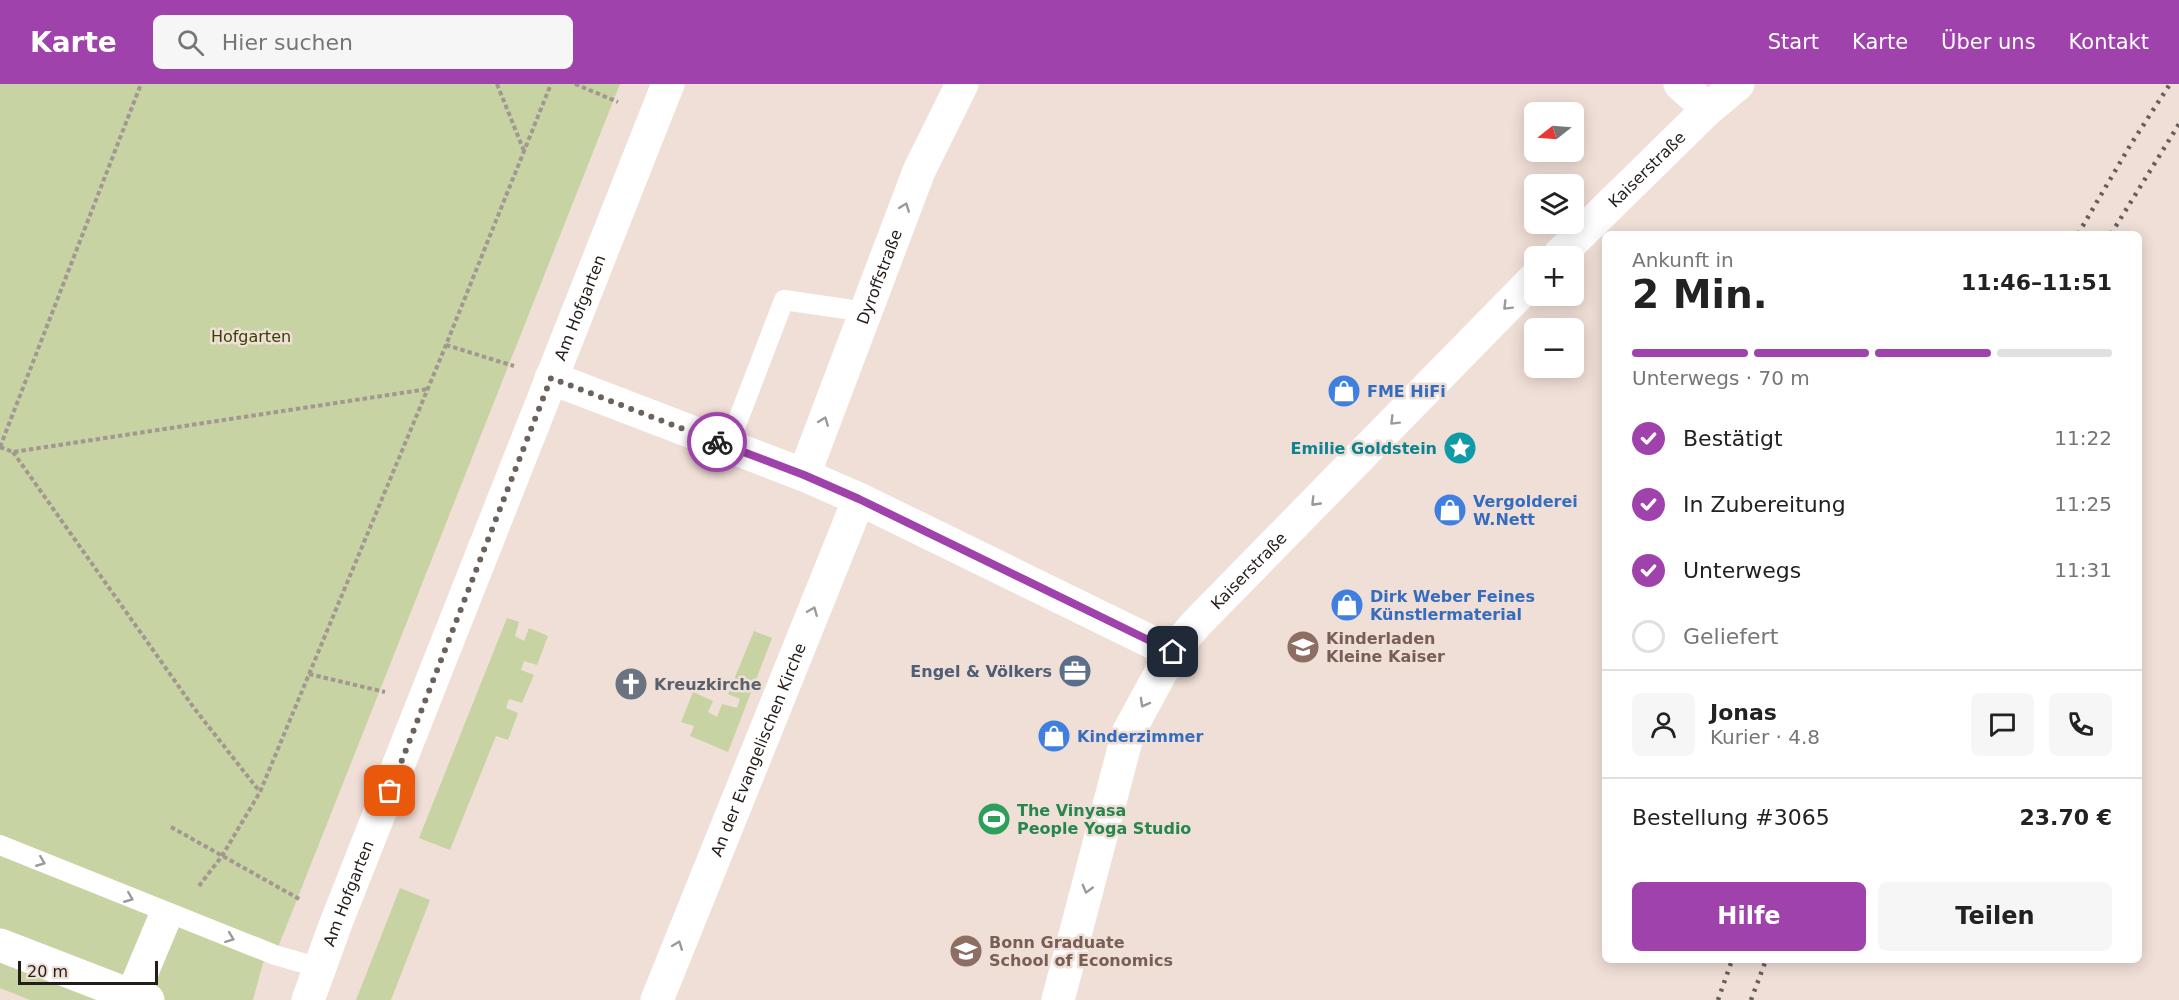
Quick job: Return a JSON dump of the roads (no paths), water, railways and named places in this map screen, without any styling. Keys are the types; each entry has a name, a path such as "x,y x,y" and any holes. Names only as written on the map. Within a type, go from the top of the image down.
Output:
{"street":[{"name":"Am Hofgarten","path":"308,1000 336,923 668,84"},
{"name":"Dyroffstraße","path":"804,475 919,171 962,84"},
{"path":"1680,84 1708,109"},
{"name":"Kaiserstraße","path":"1568,246 1708,109 1738,84"},
{"name":"Kaiserstraße","path":"1059,1000 1128,733 1173,652 1196,624 1524,289"},
{"path":"551,378 804,475 859,499 1173,652"},
{"name":"An der Evangelischen Kirche","path":"657,1000 859,499"},
{"path":"0,945 140,998 163,922"}],"lane":[{"path":"728,446 784,300 846,309 864,314"},
{"path":"0,845 275,955 320,968"}],"railway":[{"path":"2080,231 2131,144 2170,84"},
{"path":"2113,231 2179,124"},
{"path":"1718,1000 1731,963"},
{"path":"1751,1000 1765,963"}],"place":[{"name":"FME HiFi","path":"1344,391"},
{"name":"Emilie Goldstein","path":"1460,448"},
{"name":"Vergolderei W.Nett","path":"1450,510"},
{"name":"Dirk Weber Feines Künstlermaterial","path":"1347,605"},
{"name":"Kinderladen Kleine Kaiser","path":"1303,647"},
{"name":"Engel & Völkers","path":"1075,671"},
{"name":"Kreuzkirche","path":"631,684"},
{"name":"Kinderzimmer","path":"1054,736"},
{"name":"The Vinyasa People Yoga Studio","path":"994,819"},
{"name":"Bonn Graduate School of Economics","path":"966,951"}],"park label":[{"name":"Hofgarten","path":"251,336"}]}
